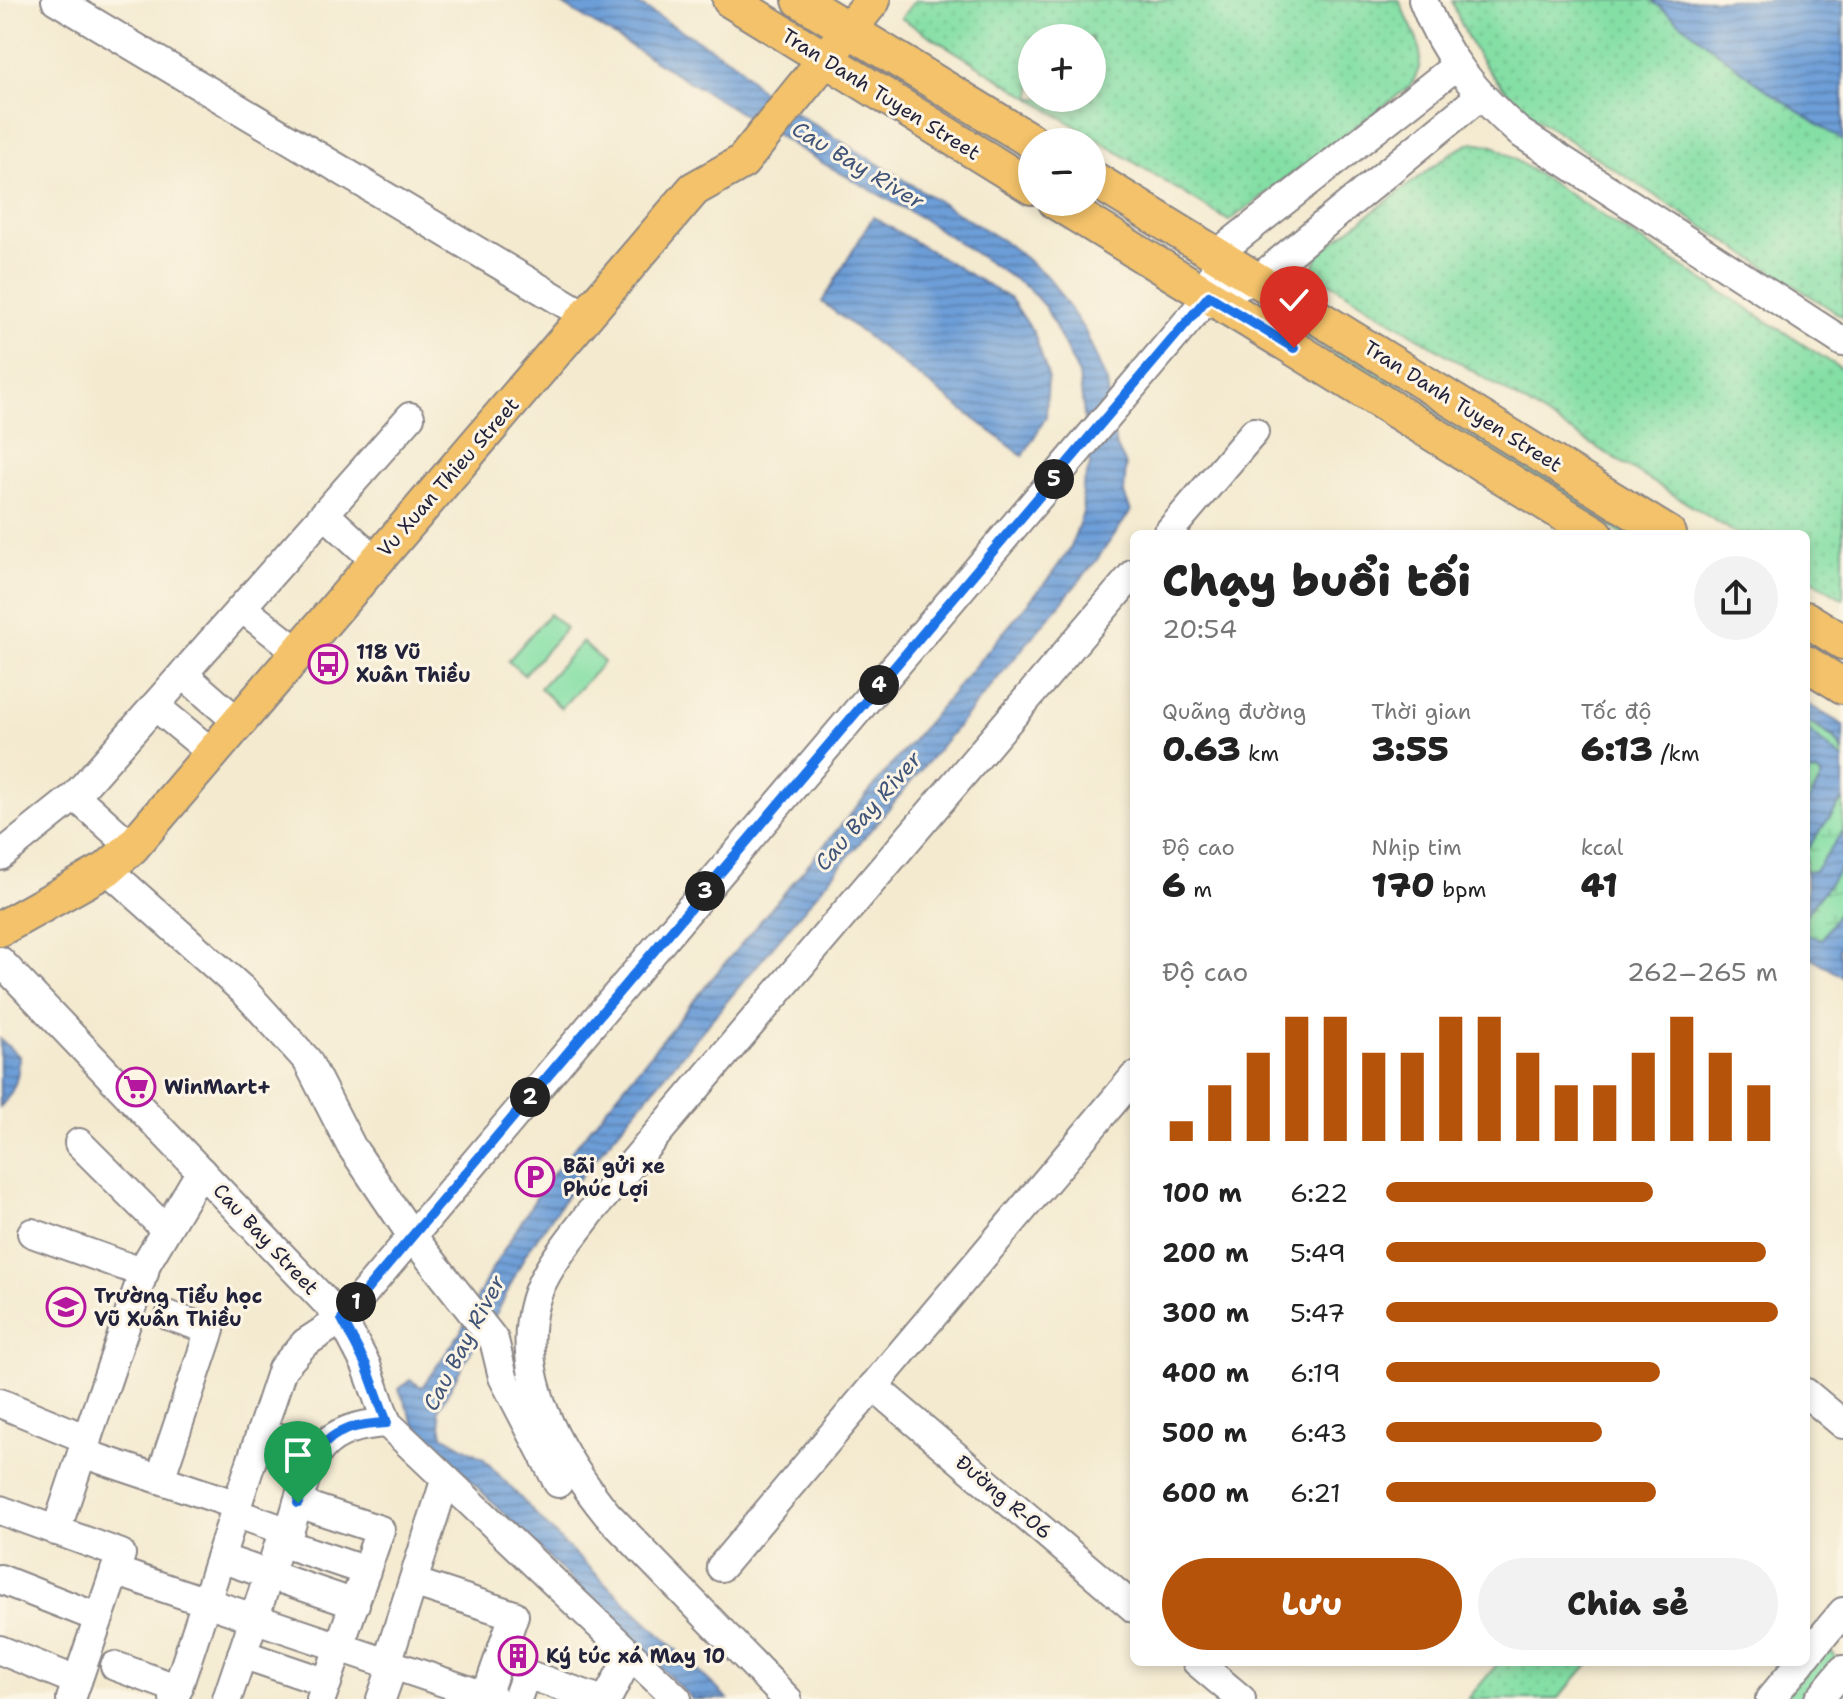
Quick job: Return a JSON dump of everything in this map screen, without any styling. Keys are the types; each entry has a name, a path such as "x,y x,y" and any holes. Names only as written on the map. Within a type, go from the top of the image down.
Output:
{"main road":[{"name":"Tran Danh Tuyen Street","path":"730,0 1018,178"},
{"name":"Tran Danh Tuyen Street","path":"800,0 1018,133"},
{"name":"Vu Xuan Thieu Street","path":"0,929 107,869 132,847 694,189 732,170 873,0"},
{"name":"Tran Danh Tuyen Street","path":"1106,186 1663,530"},
{"name":"Tran Danh Tuyen Street","path":"1079,216 1589,530"},
{"path":"1810,621 1843,642"},
{"path":"1810,665 1843,686"}],"street":[{"path":"56,0 586,316"},
{"path":"1423,0 1433,26 1456,66 1480,96 1519,132 1843,342"},
{"path":"115,1666 176,1694 282,1369 291,1357 342,1319 1209,296 1218,253 1456,66"},
{"path":"1209,296 1258,279 1480,96"},
{"path":"0,856 75,796 410,417"},
{"path":"1170,530 1254,432"},
{"path":"325,514 376,561"},
{"path":"777,1696 616,1524 582,1483 541,1405 530,1337 535,1300 558,1256 590,1213 1130,578"},
{"path":"242,608 298,652"},
{"path":"183,674 238,722"},
{"path":"155,706 212,753"},
{"path":"75,796 132,847"},
{"path":"107,869 245,992 307,1060 351,1146 412,1236 463,1305 494,1340 503,1377 558,1483"},
{"name":"Cau Bay Street","path":"0,961 342,1319 366,1365 387,1423 677,1699"},
{"path":"721,1567 1130,1082"},
{"path":"79,1143 165,1229"},
{"path":"56,1531 144,1273 165,1229 201,1171"},
{"path":"32,1233 144,1273"},
{"path":"160,1479 210,1330 170,1316"},
{"name":"Đường R-06","path":"873,1386 1130,1605"},
{"path":"1810,1396 1843,1424"},
{"path":"0,1403 84,1446 236,1509 282,1536 366,1571"},
{"path":"234,1697 242,1654 282,1536 289,1532 316,1450 340,1432 387,1423"},
{"path":"261,1432 316,1450"},
{"path":"381,1699 445,1481"},
{"path":"242,1654 324,1691 380,1530 298,1503"},
{"path":"0,1510 121,1554 74,1690 0,1650"},
{"path":"220,1558 355,1604"},
{"path":"115,1571 390,1664 424,1688 490,1698 514,1615 413,1582"},
{"path":"0,1579 99,1618"},
{"path":"1810,1653 1838,1629"},
{"path":"1202,1666 1241,1699"},
{"path":"1770,1699 1798,1666"},
{"path":"1819,1699 1843,1670"},
{"path":"517,1699 526,1674 608,1693"}],"green space":[{"path":"915,0 1399,0 1420,54 1420,64 1409,87 1229,221 1106,145 1106,128 1079,128 1053,112 1106,112 1106,24 1018,24 1018,90 901,18"},
{"path":"1452,0 1843,0 1843,317 1535,118 1484,65 1467,36"},
{"path":"1473,142 1494,146 1843,370 1843,599 1810,578 1810,530 1731,530 1311,271 1322,250 1451,153"},
{"path":"1309,328 1633,530 1616,530 1304,336"},
{"path":"549,614 566,628 524,675 508,661"},
{"path":"582,642 604,662 561,708 540,688"},
{"path":"1810,723 1836,741 1843,760 1810,732"},
{"path":"1817,772 1822,777 1810,799 1810,773"},
{"path":"1843,799 1843,831 1815,872 1810,871 1810,844"},
{"path":"1843,865 1843,905 1822,939 1810,935 1810,910"},
{"path":"1824,1651 1833,1653 1837,1662 1814,1699 1781,1699"},
{"path":"1496,1666 1587,1666 1558,1699 1468,1699"}],"water":[{"name":"Cau Bay River","path":"555,0 631,0 737,64 763,93 1008,244 1049,278 1085,331 1107,383 1115,443 1126,465 1124,494 1131,511 1096,561 583,1173 525,1255 498,1311 479,1336 438,1410 443,1435 484,1459 561,1541 728,1699 692,1699 415,1426 399,1389 410,1380 422,1387 460,1333 489,1274 544,1185 710,981 1049,578 1070,549 1083,512 1082,489 1090,465 1079,375 1046,308 1029,289 923,219 826,165"},
{"path":"1651,0 1843,0 1843,141 1761,86"},
{"path":"873,217 1011,299 1034,333 1048,376 1046,417 1023,456 822,302"},
{"path":"1810,705 1843,725 1843,751 1834,737 1810,723"},
{"path":"1810,732 1843,760 1843,799 1810,844 1810,799 1822,777 1817,772 1810,773"},
{"path":"1843,831 1843,865 1810,910 1810,871 1815,871"},
{"path":"1843,905 1843,942 1839,949 1843,977 1810,956 1810,935 1822,939"},
{"path":"0,1039 19,1056 15,1083 0,1107"}],"place":[{"name":"118 Vũ Xuân Thiều","path":"328,664"},
{"name":"WinMart+","path":"136,1087"},
{"name":"Bãi gửi xe Phúc Lợi","path":"535,1177"},
{"name":"Trường Tiểu học Vũ Xuân Thiều","path":"66,1307"},
{"name":"Ký túc xá May 10","path":"518,1656"}],"route":[{"path":"298,1503 316,1450 327,1440 340,1432 372,1423 387,1423 375,1397 366,1365 342,1319 1209,296 1294,348"}]}
